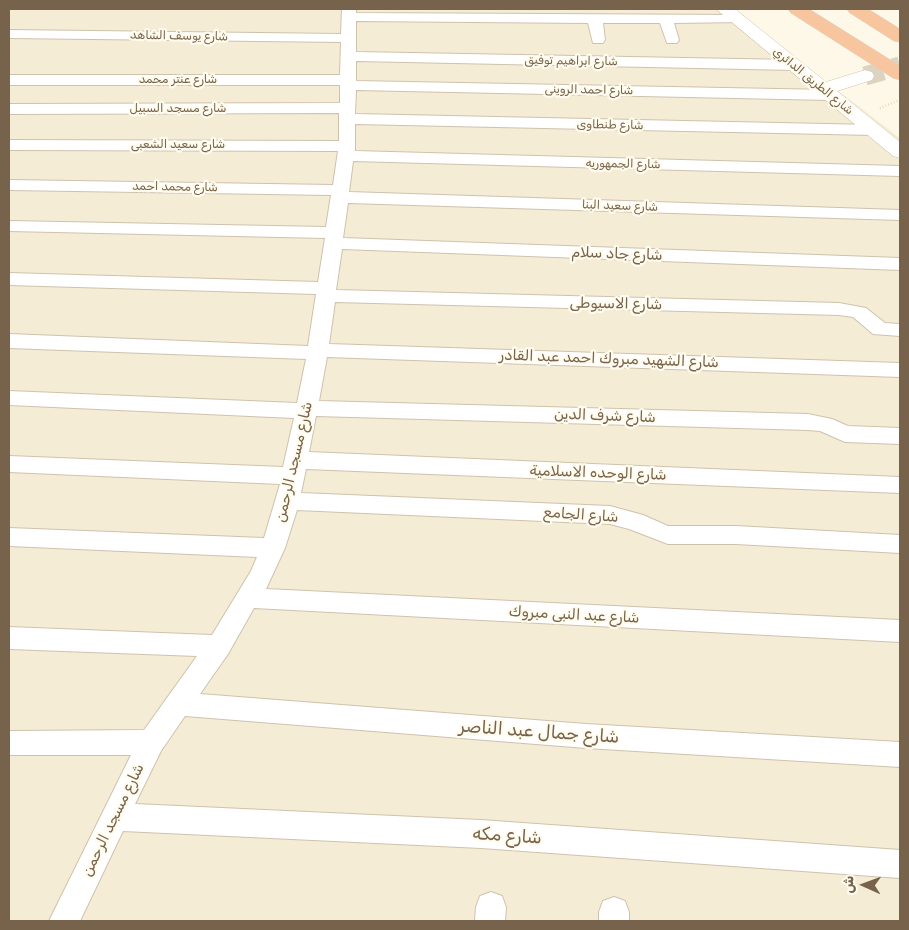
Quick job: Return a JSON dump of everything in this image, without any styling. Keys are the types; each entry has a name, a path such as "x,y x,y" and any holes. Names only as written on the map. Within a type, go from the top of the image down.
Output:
{"highway":[{"path":"797,9 900,74"},
{"path":"856,9 900,37"}],"street":[{"path":"349,30 460,18 666,20 732,14"},
{"name":"شارع الطريق الدائري","path":"732,14 900,152"},
{"path":"460,18 460,36"},
{"path":"595,19 598,40"},
{"path":"666,20 672,40"},
{"name":"شارع ابراهيم توفيق","path":"349,30 794,65"},
{"name":"شارع يوسف الشاهد","path":"9,34 349,30"},
{"name":"شارع مسجد الرحمن","path":"67,921 114,817 152,742 219,646 261,575 273,548 288,501 318,351 341,194 348,114 349,30"},
{"path":"826,92 865,76"},
{"name":"شارع عنتر محمد","path":"9,80 348,83"},
{"name":"شارع احمد الروينى","path":"348,83 826,92"},
{"name":"شارع مسجد السبيل","path":"9,109 348,114"},
{"name":"شارع طنطاوى","path":"348,114 873,130"},
{"name":"شارع سعيد الشعبى","path":"9,145 346,151"},
{"name":"شارع الجمهوريه","path":"346,151 900,171"},
{"name":"شارع محمد احمد","path":"9,185 341,194"},
{"name":"شارع سعيد البنا","path":"341,194 900,215"},
{"name":"شارع جاد سلام","path":"9,226 334,238 900,264"},
{"name":"شارع الاسيوطى","path":"9,279 327,292 839,309 859,312 880,329 900,330"},
{"name":"شارع الشهيد مبروك احمد عبد القادر","path":"9,341 900,370"},
{"name":"شارع شرف الدين","path":"9,398 306,410 808,422 824,424 846,434 900,436"},
{"name":"شارع الوحده الاسلامية","path":"9,464 294,468 900,485"},
{"name":"شارع الجامع","path":"288,501 610,515 635,521 656,532 668,534 736,535 900,544"},
{"path":"9,537 273,548"},
{"name":"شارع عبد النبى مبروك","path":"248,598 900,631"},
{"path":"9,638 219,646"},
{"name":"شارع جمال عبد الناصر","path":"178,704 586,736 900,755"},
{"path":"11,748 152,742"},
{"name":"شارع مكه","path":"114,817 481,834 900,864"}],"path":[{"path":"878,108 900,100"}],"shaded area":[{"path":"9,9 731,9 900,138 900,921 9,921"}],"tunnel":[{"path":"865,76 900,66"}]}
